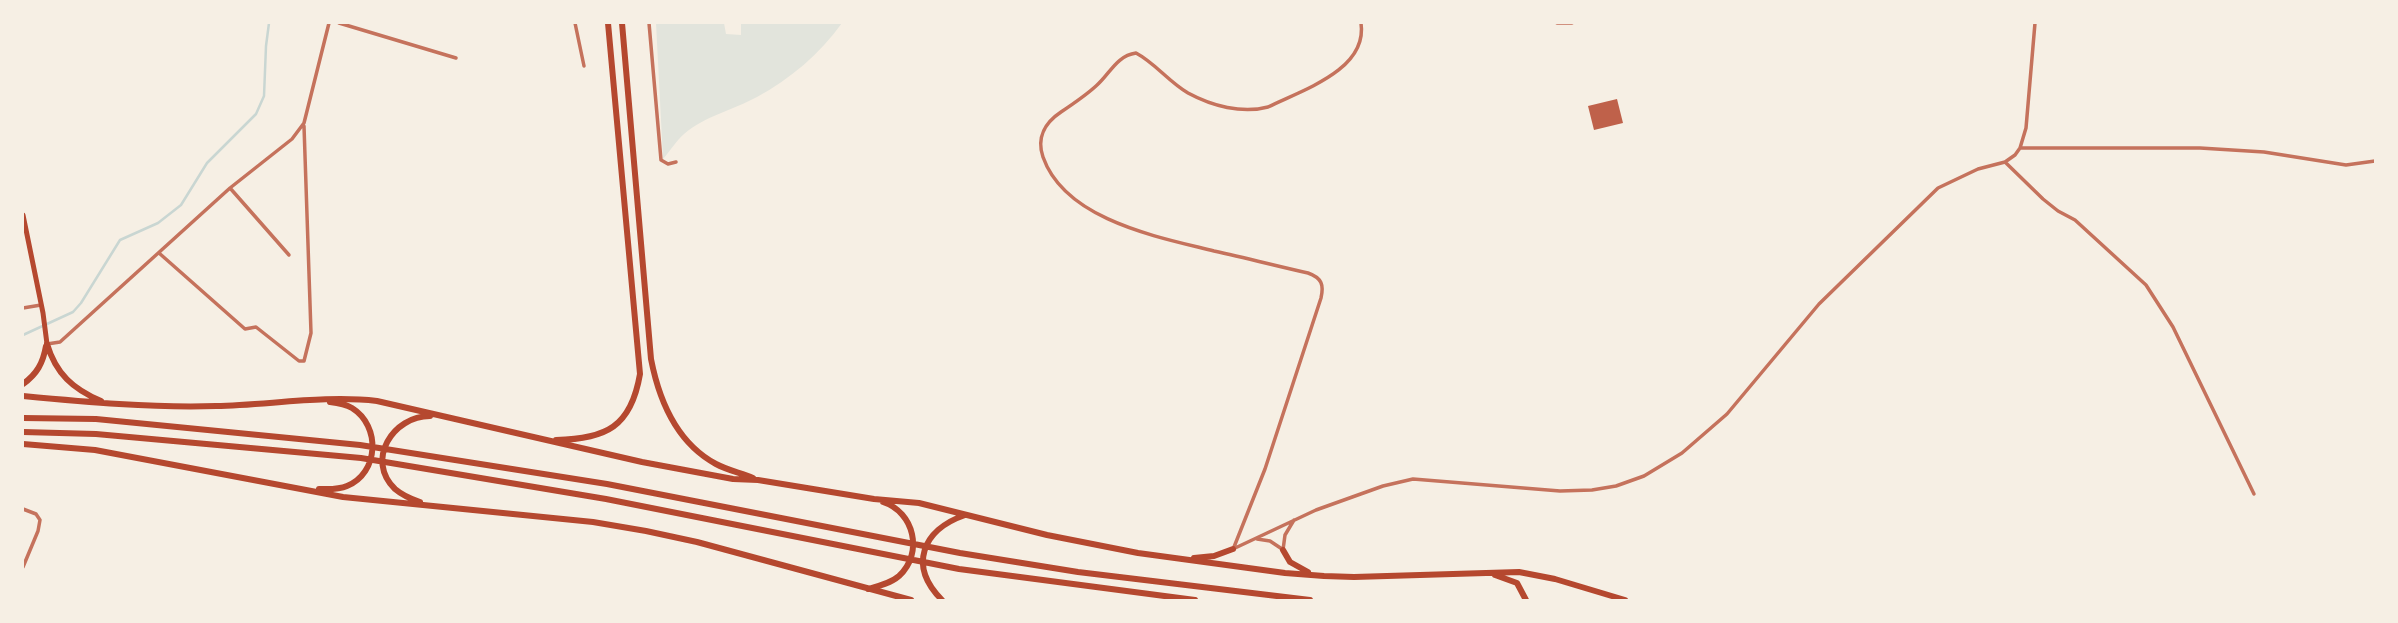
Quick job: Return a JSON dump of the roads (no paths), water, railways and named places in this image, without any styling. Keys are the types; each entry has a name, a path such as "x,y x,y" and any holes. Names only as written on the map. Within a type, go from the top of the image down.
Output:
{"highway":[{"path":"550,440 583,440 603,435 623,418 632,406 640,374 608,23"},
{"path":"622,23 651,359 657,389 671,421 695,448 716,464 758,480"},
{"path":"23,384 40,366 46,341"},
{"path":"46,341 50,357 63,377 79,390 104,402"},
{"path":"23,396 215,406 341,399 377,401 550,440 576,449 733,479 758,480 874,499 919,503 1046,534 1184,560 1324,576 1518,572 1625,600"},
{"path":"303,489 342,488 354,482 369,464 373,444 368,427 359,415 344,404 324,401"},
{"path":"428,506 395,489 386,474 384,454 391,434 404,423 413,418 437,416"},
{"path":"23,418 96,419 359,445 607,484 987,558 1186,587 1310,600"},
{"path":"23,432 96,434 361,458 606,499 959,569 1195,600"},
{"path":"23,443 95,450 343,497 593,522 646,531 697,542 866,590 911,600"},
{"path":"866,590 892,581 903,571 911,557 914,540 908,521 890,504 874,499"},
{"path":"942,600 933,591 925,573 924,551 929,538 942,525 965,515"},
{"path":"1184,560 1214,556 1233,549"},
{"path":"1283,550 1293,565 1324,576"},
{"path":"1488,573 1514,580 1525,600"}],"main road":[{"path":"23,215 46,341"}],"street":[{"path":"159,253 245,329 256,327 299,361 304,360 311,332 304,123 329,23"},
{"path":"339,23 456,58"},
{"path":"575,23 584,66"},
{"path":"649,23 661,160 668,164 676,162"},
{"path":"1233,549 1265,468 1321,298 1322,284 1319,278 1308,273 1147,235 1108,218 1076,201 1053,178 1040,148 1041,136 1052,118 1098,84 1120,58 1136,53 1188,92 1239,110 1255,111 1268,107 1344,67 1359,46 1361,23"},
{"path":"1557,23 1572,23"},
{"path":"1233,549 1296,519 1383,486 1413,479 1577,492 1616,486 1650,473 1695,444 1727,414 1819,304 1938,188 1978,169 2006,162 2015,155 2020,148 2030,99 2035,23"},
{"path":"46,341 60,342 230,188 292,139 304,123"},
{"path":"2020,148 2200,148 2264,152 2346,165 2375,161"},
{"path":"2006,162 2043,199 2075,220 2146,285 2174,327 2254,494"},
{"path":"230,188 289,255"},
{"path":"23,308 41,305"},
{"path":"23,509 36,514 40,520 23,567"},
{"path":"1254,539 1270,541 1283,550 1285,535 1296,519"}],"waterway":[{"path":"23,335 73,312 120,240 158,223 181,205 207,163 256,114 264,96 269,23"}]}
